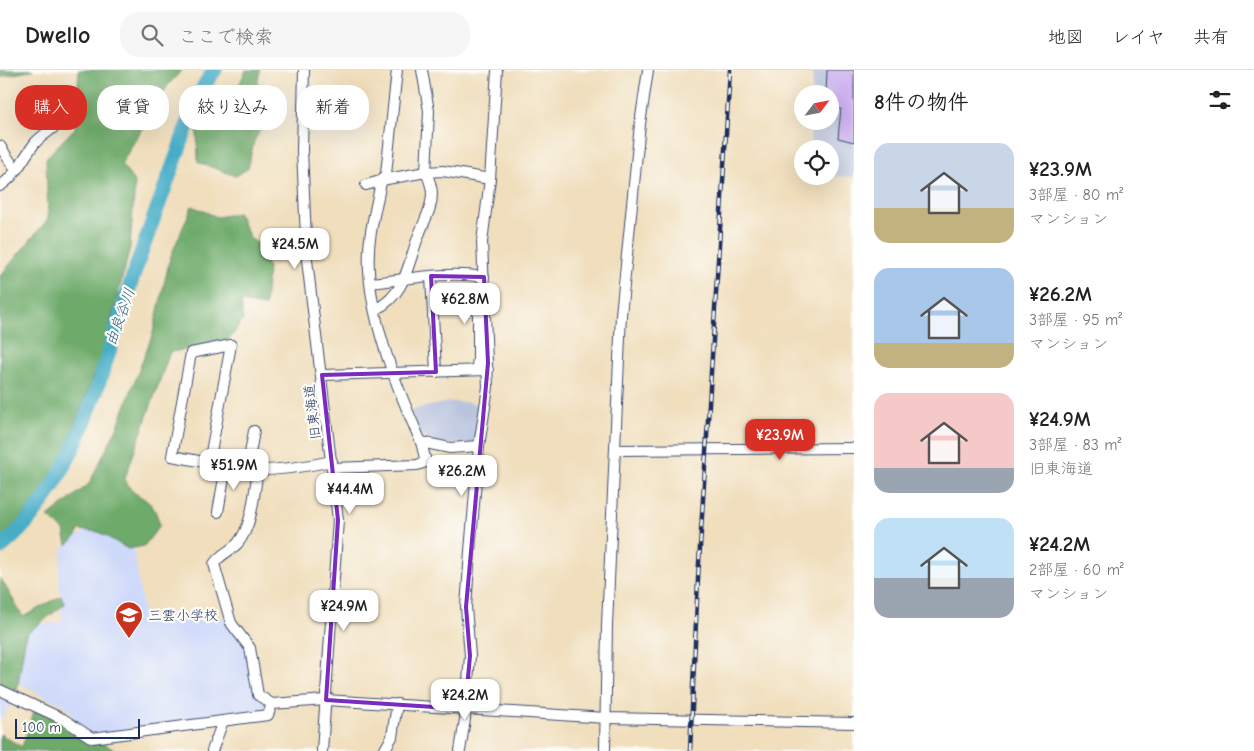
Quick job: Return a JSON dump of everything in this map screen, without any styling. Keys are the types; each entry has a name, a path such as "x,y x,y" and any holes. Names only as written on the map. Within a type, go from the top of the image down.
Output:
{"street":[{"name":"旧東海道","path":"304,70 302,150 307,260 322,375 338,529 322,751"},
{"path":"209,463 231,345 191,353 172,456 209,463 247,470 332,464 399,467 426,462 421,442 393,374 371,283 369,250 381,182 386,174 397,70"},
{"path":"376,309 385,305 405,280 419,235 429,212 432,195 426,172 429,111 422,70"},
{"path":"460,751 470,656 466,607 479,446 488,387 482,242 490,179 497,70"},
{"path":"605,751 607,625 621,315 640,124 648,70"},
{"path":"0,186 12,178 15,169 37,140 50,130"},
{"path":"0,146 15,169"},
{"path":"366,185 426,172 443,171 490,179"},
{"path":"371,283 468,274 484,277"},
{"path":"431,276 436,372"},
{"path":"476,370 478,360 478,307 486,305"},
{"path":"322,375 488,370"},
{"path":"247,470 254,431"},
{"path":"421,442 450,448 479,446"},
{"path":"615,450 854,448"},
{"path":"218,512 226,466"},
{"path":"258,470 244,532 238,544 217,558 214,564 231,623 250,648 258,695 272,704 326,700 606,718 854,723"},
{"path":"0,690 63,719 92,738 268,715 272,704"},
{"path":"384,751 392,737 397,704"},
{"path":"212,751 223,721"}],"highlighted area":[{"path":"431,276 484,277 488,363 466,607 470,656 465,709 326,700 338,520 322,375 436,372"}],"shaded area":[{"path":"813,70 854,70 854,177 839,176 839,140 810,140 811,130 839,130 839,85 812,85"},
{"path":"448,402 467,402 481,406 476,443 438,444 420,435 410,410"},
{"name":"三雲小学校","path":"89,528 133,546 145,619 226,618 247,649 256,695 270,708 266,711 93,734 80,726 65,705 49,699 13,680 21,630 33,625 62,622 59,572 63,547"},
{"path":"0,691 15,697 0,721"}],"green space":[{"path":"0,70 33,70 0,77"},
{"path":"79,70 182,70 168,85 97,85 97,130 141,130 121,164 135,183 130,248 104,347 54,480 0,541 0,276 48,219 46,158 73,130 87,130 87,85 78,85"},
{"path":"246,70 260,70 257,85 239,85"},
{"path":"197,130 260,130 254,141 248,168 236,176 198,162"},
{"path":"192,206 217,217 238,213 250,238 258,244 268,267 265,306 241,302 243,320 226,344 170,352 125,478 130,489 152,506 160,525 144,546 128,549 99,532 79,530 76,537 67,545 64,530 48,517 89,484 117,428 153,333 170,258"},
{"path":"0,577 23,617 61,596 65,604 26,634 17,691 0,683"},
{"path":"35,709 117,751 0,751 0,734 22,747"}],"building":[{"path":"827,70 854,70 854,142 838,138 841,109 839,109 839,85 826,85"}],"waterway":[{"name":"由良谷川","path":"0,548 25,524 47,496 65,465 80,432 94,397 138,262 191,114 201,91 215,70"}],"railway":[{"path":"690,751 698,579 730,70"}],"place":[{"name":"三雲小学校","path":"129,639"}]}
